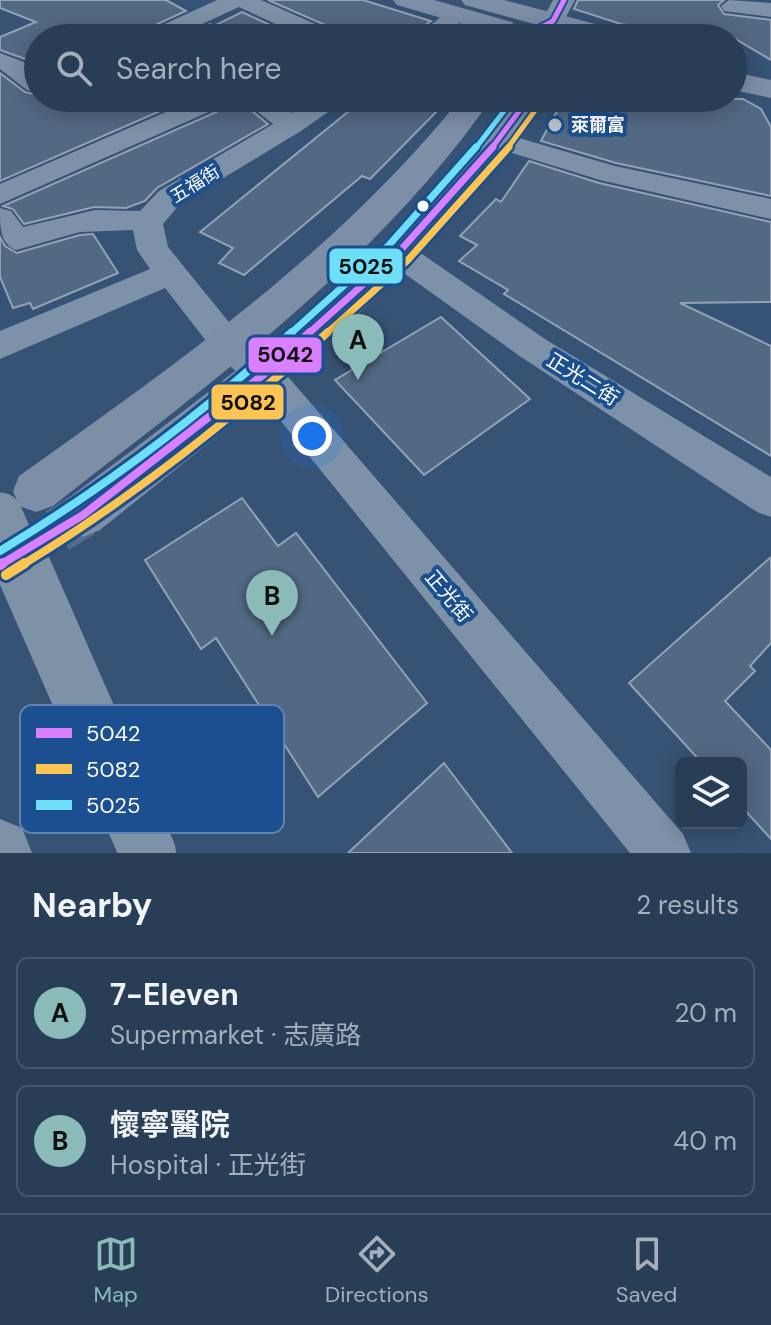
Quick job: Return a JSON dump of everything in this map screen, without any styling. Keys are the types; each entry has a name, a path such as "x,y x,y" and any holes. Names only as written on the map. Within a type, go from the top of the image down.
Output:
{"highway":[{"path":"18,503 93,705"},
{"path":"141,833 148,853"}],"main road":[{"path":"406,0 465,8 528,24"},
{"path":"747,64 771,68"},
{"path":"747,84 771,89"},
{"path":"18,503 229,346 374,220 439,151 467,112"},
{"path":"83,515 264,374 398,253 499,140 519,112"}],"street":[{"path":"183,24 235,0"},
{"path":"242,0 293,24"},
{"path":"444,24 465,8"},
{"path":"731,10 771,10"},
{"path":"0,60 15,67 24,80"},
{"path":"0,195 188,112"},
{"path":"273,112 292,125"},
{"name":"五福街","path":"147,222 169,198 313,112"},
{"path":"499,140 610,174 771,209"},
{"path":"8,229 114,216 147,222 153,250 229,346"},
{"name":"正光二街","path":"398,253 533,348 771,499"},
{"path":"0,346 171,273"},
{"name":"正光街","path":"229,346 264,374 664,853"}],"building":[{"path":"0,0 166,0 186,11 157,24 31,24 36,22 0,8"},
{"path":"268,0 363,0 431,21 427,24 323,24"},
{"path":"578,0 724,0 718,5 724,14 771,20 771,60 747,46 747,24 621,24 574,9"},
{"path":"242,12 268,24 218,24"},
{"path":"24,27 24,59 0,50 0,37"},
{"path":"0,73 24,91 24,112 158,112 0,181"},
{"path":"747,101 761,109 771,127 771,196 616,163 541,141 557,112 747,112"},
{"path":"216,112 253,112 268,124 157,188 145,201 126,208 94,207 24,224 13,209 3,206"},
{"path":"348,112 436,112 370,179 362,176 244,275 219,263 233,248 200,232"},
{"path":"529,161 599,183 771,222 771,302 680,303 771,346 771,456 504,294 508,290 459,261 477,245 460,236 496,199 501,202"},
{"path":"93,234 118,273 33,309 30,303 13,308 0,277 0,237 5,246 17,253"},
{"path":"441,317 530,399 424,475 335,380"},
{"path":"242,498 278,546 296,533 427,703 318,797 284,744 284,705 259,705 216,638 201,649 145,560"},
{"path":"771,557 771,643 750,666 755,671 725,701 771,750 771,839 747,813 747,757 697,757 629,683"},
{"path":"444,763 512,853 348,853"}],"tunnel":[{"path":"3,563 0,565 83,515"}],"transit line":[{"name":"5042","path":"547,24 553,21 564,0"},
{"name":"5025","path":"0,551 76,505 256,365 389,245 490,132 504,112"},
{"name":"5042","path":"0,565 83,515 264,374 398,253 499,140 519,112"},
{"name":"5082","path":"6,575 90,524 272,383 407,261 508,148 534,112"}],"place":[{"name":"萊爾富","path":"555,125"},
{"name":"7-Eleven","path":"358,380"},
{"name":"懷寧醫院","path":"272,636"}]}
